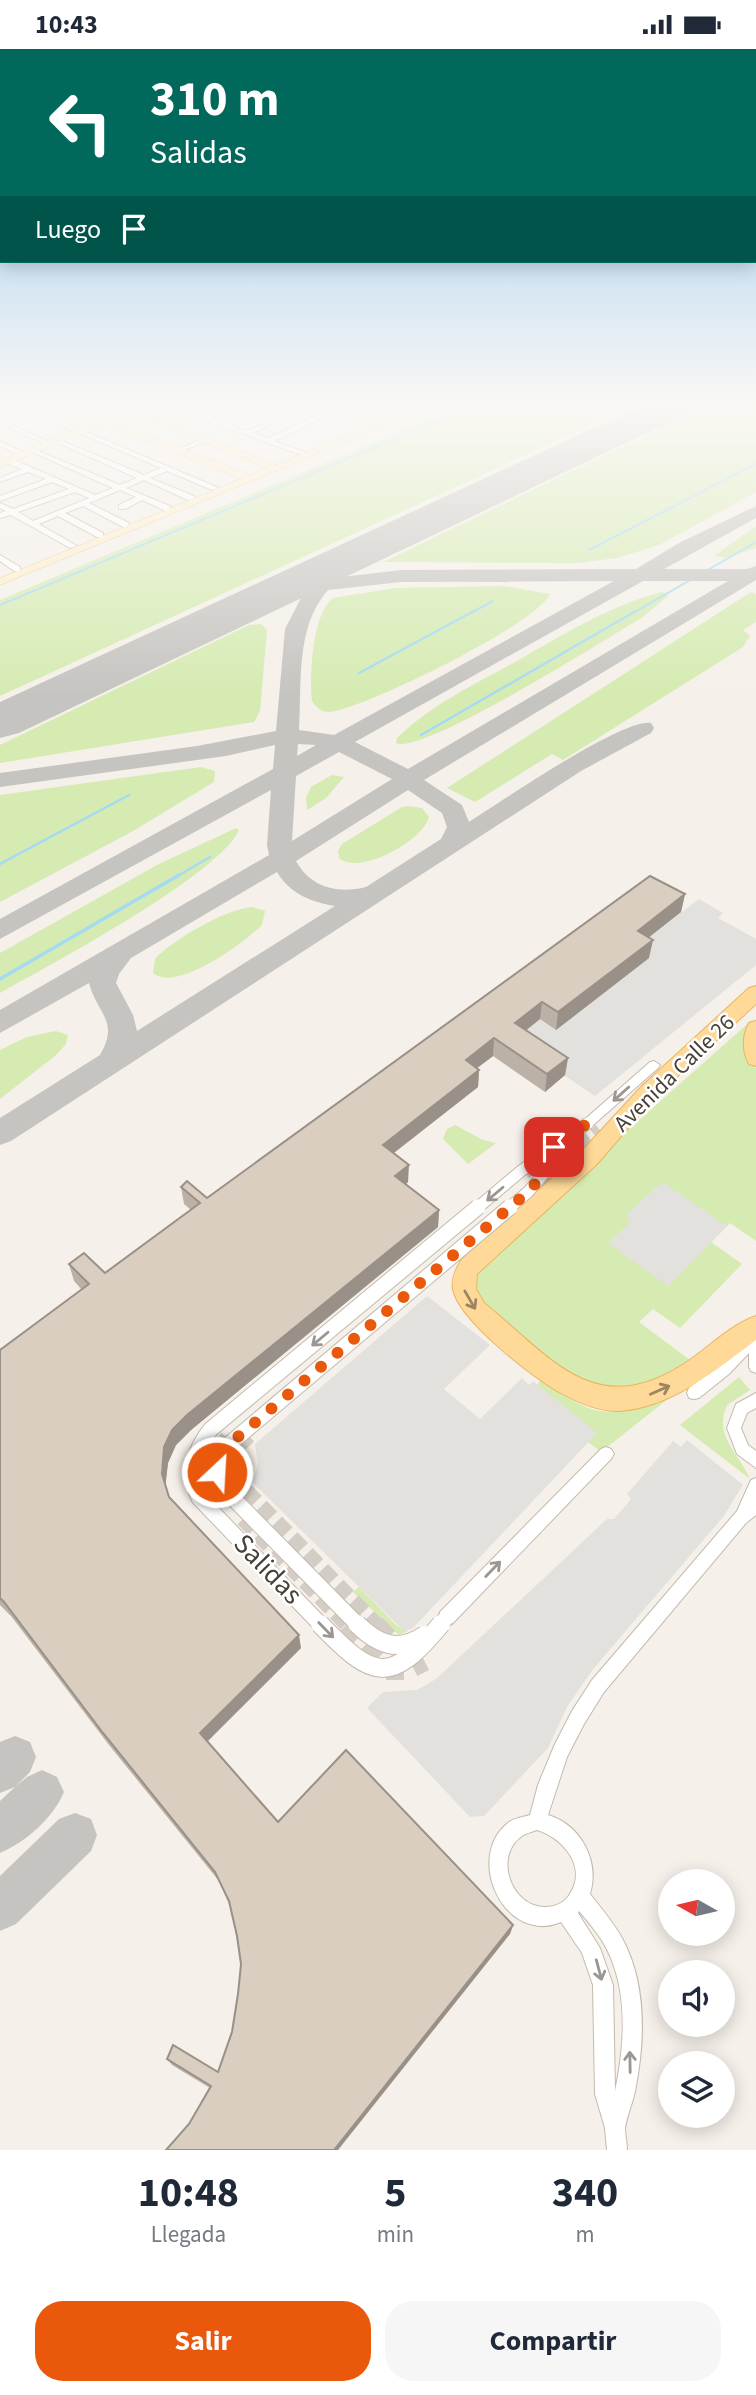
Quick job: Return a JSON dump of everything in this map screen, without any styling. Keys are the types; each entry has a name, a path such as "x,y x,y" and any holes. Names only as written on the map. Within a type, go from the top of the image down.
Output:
{"main road":[{"path":"0,576 186,500"},
{"path":"0,582 194,500"},
{"name":"Avenida Calle 26","path":"756,993 649,1091 589,1158 470,1266 464,1281 465,1294 476,1310 566,1384 599,1398 622,1400 652,1394 688,1375 756,1326"},
{"path":"756,1028 752,1042 756,1059"}],"street":[{"path":"0,516 46,500"},
{"path":"32,524 90,500"},
{"path":"122,507 137,500"},
{"path":"150,500 167,508"},
{"path":"0,502 11,513 73,546"},
{"path":"83,503 126,525"},
{"path":"59,513 100,535"},
{"path":"0,557 17,569"},
{"name":"Salidas","path":"606,1454 446,1618 417,1652 402,1664 388,1669 365,1666 333,1638 200,1498 193,1483 198,1447 211,1429 521,1171 588,1123 654,1065"},
{"name":"Salidas","path":"446,1618 405,1646 386,1645 371,1638 224,1489 218,1465 227,1446 528,1192 588,1123"},
{"path":"694,1393 724,1370 756,1336"},
{"path":"756,1345 756,1367"},
{"path":"754,1464 742,1449 734,1428 741,1409 756,1400"},
{"path":"740,1518 756,1485"},
{"path":"537,1821 557,1759 590,1699 740,1518 756,1505"},
{"path":"537,1821 557,1826 580,1851 584,1874 579,1896 565,1912 545,1918 524,1912 514,1905 502,1886 498,1863 504,1841 518,1826 537,1821"},
{"path":"579,1896 611,1937 628,1983 630,2073 626,2100 615,2128"},
{"path":"565,1912 587,1941 600,1968 603,1985 605,2094 615,2128 617,2150"}],"green space":[{"path":"237,500 427,500 0,696 0,600"},
{"path":"512,500 741,500 659,545 617,558 578,563 383,562"},
{"path":"756,526 756,548 725,558 714,556"},
{"path":"503,586 550,594 538,608 484,644 376,697 329,712 319,709 312,701 311,677 316,631 320,617 333,598 395,588"},
{"path":"662,592 669,595 643,617 557,669 441,732 413,742 396,743 397,738 424,715 469,687 586,622 623,605"},
{"path":"751,592 756,594 756,622 743,630 750,636 743,647 563,760 552,754 475,802 447,788"},
{"path":"261,624 267,630 260,711 254,722 0,763 0,745 249,625"},
{"path":"201,767 215,771 214,782 133,831 0,902 0,795"},
{"path":"332,775 344,777 326,798 307,810 306,798 311,787"},
{"path":"402,807 422,808 429,817 415,836 403,845 361,863 339,858 338,851 342,844"},
{"path":"236,828 239,830 225,849 168,894 0,993 0,953 157,865"},
{"path":"252,907 265,911 262,925 226,953 193,971 177,976 164,977 153,973 155,959 174,943 214,919"},
{"path":"753,1019 749,1028 756,1070 756,1241 730,1223 711,1242 742,1264 680,1328 653,1309 639,1322 690,1360 658,1379 631,1389 591,1386 563,1369 486,1310 475,1290 477,1264"},
{"path":"56,1031 68,1035 66,1044 0,1099 0,1050 27,1037"},
{"path":"455,1125 483,1140 496,1143 468,1164 443,1139 447,1129"},
{"path":"739,1377 750,1390 727,1405 723,1426 729,1444 750,1479 680,1425"},
{"path":"542,1379 580,1404 611,1412 642,1405 683,1387 601,1452 588,1442 596,1433 537,1385"},
{"path":"359,1587 397,1626 408,1631 399,1635 353,1592"}],"shaded area":[{"path":"699,899 723,913 718,918 756,939 756,965 595,1096 513,1041 540,1019 556,1029 649,958 634,949"},
{"path":"662,1182 727,1226 668,1286 608,1243 631,1221 625,1216"},
{"path":"427,1296 490,1345 444,1389 480,1419 522,1378 529,1385 533,1381 597,1433 412,1629 404,1631 252,1482 258,1464 255,1444"},
{"path":"687,1440 743,1485 723,1517 594,1668 568,1705 548,1748 484,1816 470,1817 367,1708 383,1692 417,1690 436,1679 607,1519 614,1519 631,1499 627,1494 673,1441 681,1447"}],"building":[{"path":"650,876 685,894 638,931 653,940 558,1012 542,1002 515,1023 568,1058 547,1074 494,1038 466,1060 479,1070 383,1145 409,1165 395,1176 439,1210 187,1415 172,1430 164,1447 162,1474 169,1497 299,1635 200,1733 278,1822 346,1750 513,1925 334,2150 166,2150 189,2124 211,2086 167,2059 173,2045 218,2072 232,2032 238,1994 241,1964 237,1936 229,1901 215,1872 103,1733 0,1598 0,1350 89,1284 69,1264 84,1253 105,1273 200,1203 181,1187 187,1181 207,1198"}],"waterway":[{"path":"0,605 249,500"},
{"path":"589,550 686,500"},
{"path":"633,613 756,542"},
{"path":"471,613 493,601"},
{"path":"359,673 474,611"},
{"path":"421,735 636,611"},
{"path":"0,864 129,795"},
{"path":"176,877 210,857"},
{"path":"0,979 179,875"}],"taxiway":[{"path":"640,575 686,547 756,511"},
{"path":"322,586 343,566 367,550"},
{"path":"408,779 586,676 756,572"},
{"path":"322,586 401,576 640,575"},
{"path":"336,743 640,575"},
{"path":"640,575 750,575"},
{"path":"256,602 322,586"},
{"path":"287,738 295,629 307,603 322,586"},
{"path":"0,1133 573,766 643,728"},
{"path":"287,738 309,737 336,743"},
{"path":"206,750 287,738"},
{"path":"284,772 287,738"},
{"path":"284,772 336,743"},
{"path":"336,743 364,754 408,779"},
{"path":"0,780 226,749"},
{"path":"0,930 284,772"},
{"path":"282,858 279,845 284,772"},
{"path":"282,858 408,779"},
{"path":"408,779 453,810 459,827 451,844"},
{"path":"0,1023 282,858"},
{"path":"282,858 290,873 300,884 312,891 340,898 370,894"},
{"path":"111,1061 122,1042 124,1027 105,994 102,983 106,971 120,955"},
{"path":"0,1772 15,1757"},
{"path":"0,1831 42,1792"},
{"path":"0,1908 75,1835"}],"runway":[{"path":"0,722 472,500"}],"tunnel":[{"path":"580,1144 599,1129"},
{"path":"526,1173 584,1138"},
{"path":"530,1198 586,1142"},
{"path":"249,1436 237,1447 230,1462 237,1481 378,1626"},
{"path":"227,1438 220,1446 212,1471 217,1487 228,1503"},
{"path":"243,1519 348,1626"},
{"path":"347,1624 380,1658 392,1665"},
{"path":"376,1624 394,1643"},
{"path":"386,1671 407,1671 425,1662"}],"route":[{"path":"217,1472 220,1458 227,1446 528,1192 588,1123 554,1147"}]}
